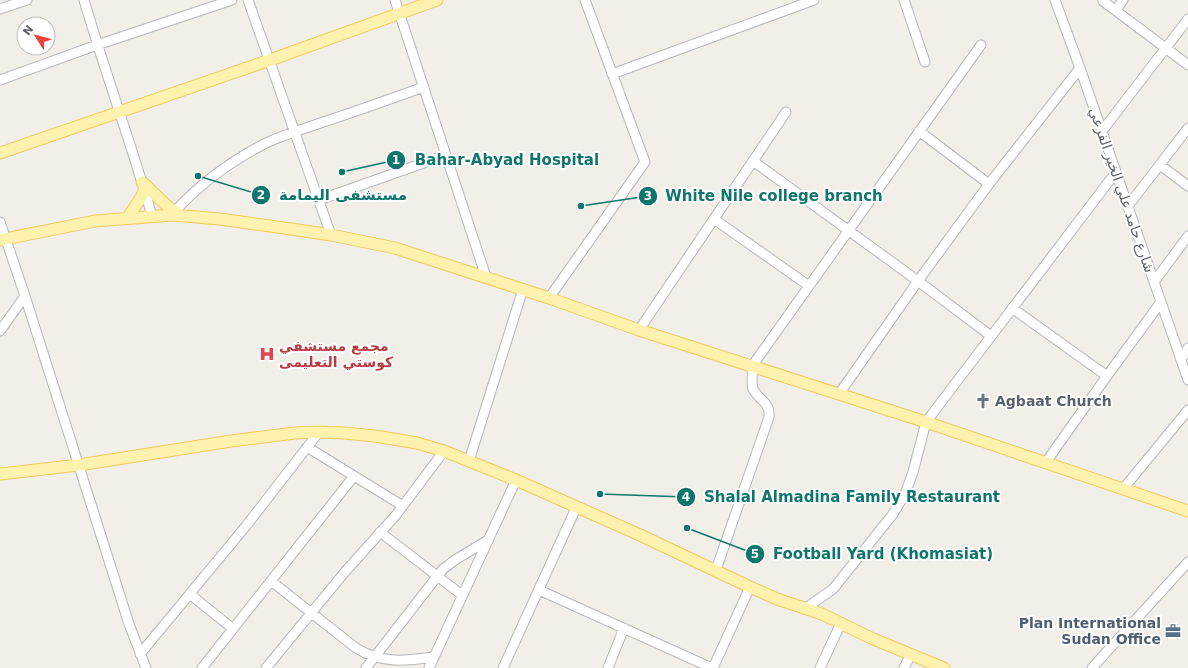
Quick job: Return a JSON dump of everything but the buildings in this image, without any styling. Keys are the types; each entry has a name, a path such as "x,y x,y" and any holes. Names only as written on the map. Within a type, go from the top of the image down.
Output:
{"main road":[{"path":"0,153 270,60 437,0"},
{"path":"143,185 176,213"},
{"path":"128,217 142,196 143,185"},
{"path":"3,240 95,221 176,213 331,234 394,248 523,289 639,330 926,422 1188,510"},
{"path":"0,474 79,465 262,436 319,432 375,436 417,443 444,451 516,480 777,599 806,608 871,638 944,668"}],"street":[{"path":"0,9 27,0"},
{"path":"84,0 152,216"},
{"path":"0,80 97,45 232,0"},
{"path":"248,0 331,234"},
{"path":"395,0 486,277"},
{"path":"549,298 645,162 585,0"},
{"path":"612,74 814,0"},
{"path":"904,0 925,62"},
{"name":"شارع حامد علي الخير الفرعي","path":"1055,0 1102,130 1188,380"},
{"path":"1116,10 1123,0"},
{"path":"1099,1 1116,10 1188,65"},
{"path":"1102,130 1188,19"},
{"path":"716,570 770,413 768,407 753,388 752,366 981,44"},
{"path":"839,394 918,281 989,184 1080,68"},
{"path":"176,213 194,191 234,162 264,144 294,132 424,87"},
{"path":"639,330 786,112"},
{"path":"1128,206 1188,128"},
{"path":"919,131 989,184"},
{"path":"319,200 446,155"},
{"path":"753,161 991,336"},
{"path":"1160,165 1188,186"},
{"path":"806,608 833,589 893,514 905,494 913,472 926,422 1116,172"},
{"path":"714,219 809,286"},
{"path":"0,222 3,240 25,296 129,624 146,668"},
{"path":"1154,282 1188,236"},
{"path":"469,461 523,289"},
{"path":"0,331 25,296"},
{"path":"1046,462 1161,302"},
{"path":"1012,308 1107,376"},
{"path":"1181,358 1188,348"},
{"path":"1123,489 1188,410"},
{"path":"140,654 191,595 319,432"},
{"path":"307,447 404,506"},
{"path":"266,668 358,556 404,506 444,451"},
{"path":"214,668 204,665 354,476"},
{"path":"429,668 516,480"},
{"path":"502,668 576,508"},
{"path":"380,532 462,595"},
{"path":"366,668 437,576 455,560 488,540"},
{"path":"1092,668 1188,562"},
{"path":"271,581 356,648 374,657 400,661 434,657"},
{"path":"539,590 713,668 750,587"},
{"path":"191,595 232,628"},
{"path":"820,668 841,623"},
{"path":"608,668 624,628"},
{"path":"904,668 911,654"}],"place":[{"name":"Bahar-Abyad Hospital","path":"342,172"},
{"name":"مستشفى اليمامة","path":"198,176"},
{"name":"White Nile college branch","path":"581,206"},
{"name":"مجمع مستشفي كوستي التعليمى","path":"267,354"},
{"name":"Agbaat Church","path":"983,401"},
{"name":"Shalal Almadina Family Restaurant","path":"600,494"},
{"name":"Football Yard (Khomasiat)","path":"687,528"},
{"name":"Plan International Sudan Office","path":"1173,631"}]}
